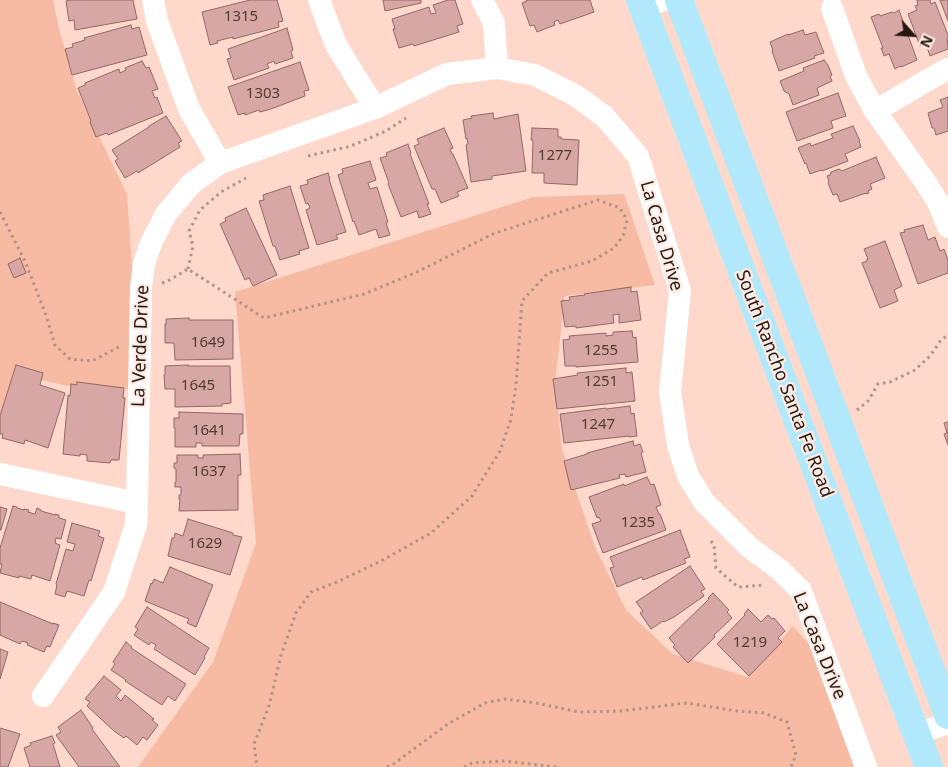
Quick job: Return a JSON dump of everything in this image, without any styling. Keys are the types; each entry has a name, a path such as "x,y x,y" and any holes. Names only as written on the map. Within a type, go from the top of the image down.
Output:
{"main road":[{"name":"South Rancho Santa Fe Road","path":"679,0 948,716"},
{"name":"South Rancho Santa Fe Road","path":"649,2 859,584 929,767"}],"street":[{"path":"154,0 157,22 189,109 220,164"},
{"path":"320,0 336,44 375,108"},
{"path":"482,0 494,23 497,68"},
{"path":"832,8 856,76 875,111 926,182 938,202 948,227"},
{"name":"La Casa Drive","path":"375,108 447,74 497,68 535,75 575,95 604,116 638,156 680,291 670,392 678,445 688,476 704,502 748,547 780,570 801,592 866,767"},
{"path":"875,111 948,69"},
{"name":"La Verde Drive","path":"43,696 114,592 136,525 144,264 151,243 166,214 191,184 220,164 375,108"},
{"path":"0,474 137,503"},
{"path":"917,734 948,723"}],"path":[{"path":"306,156 351,146 386,131 409,117"},
{"path":"142,287 168,281 188,269 193,246 189,231 200,210 221,192 254,174"},
{"path":"188,269 264,318 364,294 418,272 495,233 598,200 620,208 627,220 623,236 614,248 592,261 548,273 522,301 516,385 511,419 500,451 472,496 432,533 346,578 311,592 296,613 281,655 269,706 254,744 257,767"},
{"path":"0,212 24,261 46,316 55,345 70,359 92,361 141,333"},
{"path":"855,411 868,401 878,384 890,382 915,370 930,356 941,340 948,335"},
{"path":"709,538 714,544 716,568 738,587 765,585"},
{"path":"387,767 448,724 485,703 505,699 579,712 620,711 687,703 764,713 787,722 796,755 791,767"},
{"path":"464,767 472,763 505,761 556,767"}],"shaded area":[{"path":"0,0 53,0 60,33 77,91 127,194 136,323 129,389 68,386 13,374 0,415"},
{"path":"624,194 655,285 565,296 555,383 562,449 595,547 626,610 673,654 748,677 793,626 816,652 860,767 138,767 213,662 256,543 235,292 533,197"}],"building":[{"path":"133,0 137,19 75,30 74,20 69,21 66,1"},
{"path":"250,0 277,0 283,21 278,22 279,27 233,39 233,37 217,41 218,43 210,45 202,12"},
{"path":"383,0 421,0 421,3 385,11"},
{"path":"448,0 455,0 463,24 457,26 459,32 414,46 413,44 399,48 392,19 429,7 431,14 436,13 433,5"},
{"path":"526,0 590,0 594,12 560,24 558,20 554,22 555,25 537,32 534,25 530,26 522,3"},
{"path":"917,0 930,0 931,4 935,2 948,35 948,49 930,56 926,44 920,46 908,14 917,10 915,6 918,5"},
{"path":"940,0 948,0 948,21"},
{"path":"899,10 917,60 895,69 889,54 884,56 881,48 883,48 871,17 879,14 880,16 894,13"},
{"path":"131,25 132,29 139,27 147,55 72,75 65,49 73,47 72,44 85,40 84,38"},
{"path":"287,28 293,50 291,51 293,58 275,64 274,61 267,64 269,68 234,80 227,59 231,58 228,49"},
{"path":"803,30 805,35 816,32 824,53 779,71 770,42"},
{"path":"824,60 832,75 830,76 832,81 817,88 819,95 793,105 789,94 784,91 780,81 804,71 803,68"},
{"path":"142,61 146,68 149,67 158,89 152,91 155,98 157,97 163,113 108,135 107,133 96,137 78,88 85,85 85,83 119,69 120,73 126,70 125,68"},
{"path":"300,62 309,90 304,91 305,96 271,109 238,115 228,87"},
{"path":"838,93 846,116 831,121 833,128 797,141 786,112"},
{"path":"948,97 948,131 936,135 928,113 943,107 940,100"},
{"path":"493,113 494,119 518,114 526,171 492,176 492,179 471,182 466,145 468,144 463,120 472,118 471,116"},
{"path":"166,116 182,141 178,143 180,147 138,173 137,171 125,178 115,161 118,159 112,150"},
{"path":"853,126 861,147 845,154 848,161 810,174 798,148 810,143 811,146 833,138 831,134"},
{"path":"444,128 453,148 450,149 452,154 468,188 457,192 459,196 441,203 435,189 432,189 414,146 419,144 417,139"},
{"path":"532,128 558,129 558,137 561,137 561,139 579,140 577,185 544,183 544,173 532,173"},
{"path":"408,144 431,214 419,218 417,211 401,217 380,158 387,156 386,153"},
{"path":"876,157 885,178 870,184 872,189 868,191 869,193 840,202 837,194 833,195 827,176 831,172 839,169 842,171"},
{"path":"370,161 376,180 368,183 370,189 377,187 390,235 379,238 376,229 359,235 338,175 343,173 342,169"},
{"path":"328,173 346,232 336,235 338,239 317,245 306,210 310,208 308,203 306,204 300,186 308,184 307,180"},
{"path":"290,186 309,248 299,251 300,254 280,260 275,246 273,246 259,201 264,200 263,195"},
{"path":"246,208 277,275 253,286 249,278 245,280 220,224 226,221 225,218"},
{"path":"923,225 928,240 935,237 940,251 944,249 948,260 948,273 918,284 900,233 905,232 904,230"},
{"path":"885,241 902,286 894,290 898,301 880,308 862,263 868,259 864,249"},
{"path":"20,258 26,273 14,278 8,264"},
{"path":"631,287 631,292 637,291 641,320 619,323 619,314 613,315 614,323 576,328 576,326 565,327 561,301 570,300 569,297 584,294"},
{"path":"189,318 189,320 233,320 233,359 175,360 174,343 165,343 166,319"},
{"path":"632,331 633,338 636,337 638,362 576,367 565,366 563,340 570,339 569,336 606,333 606,336 613,335 613,332"},
{"path":"16,365 43,373 40,385 65,393 48,448 25,440 24,444 2,438 3,434 0,434 0,416"},
{"path":"165,366 230,366 231,403 222,404 222,406 175,407 175,389 165,389"},
{"path":"626,368 626,373 632,372 635,401 557,409 553,379 578,375 577,373"},
{"path":"77,382 124,388 123,398 125,398 119,460 111,460 110,463 87,461 87,455 63,454 68,395 70,396 71,384 77,385"},
{"path":"630,406 631,414 634,413 637,436 564,443 560,414"},
{"path":"179,412 243,414 243,434 240,434 239,446 202,446 202,443 196,443 196,447 175,447 174,418 179,418"},
{"path":"948,422 948,445 944,434 947,433 944,423"},
{"path":"633,441 634,446 640,444 646,472 626,477 625,474 619,475 620,478 571,490 564,461"},
{"path":"240,454 241,475 238,475 238,510 179,511 181,487 175,487 176,469 174,468 174,463 177,463 177,455 198,455 198,458 203,458 203,455"},
{"path":"647,477 651,485 654,484 661,505 656,507 666,530 603,553 592,524 601,521 599,517 597,518 589,497"},
{"path":"13,506 29,510 28,512 35,514 37,508 41,511 59,515 59,518 66,520 61,539 56,538 55,543 60,545 50,581 32,575 31,579 0,573 2,564 0,564 0,548"},
{"path":"0,507 7,509 1,530 0,530"},
{"path":"188,519 242,537 230,575 168,556 172,538 174,538 175,533 183,536"},
{"path":"72,523 100,531 98,536 104,538 91,581 89,580 84,596 67,591 65,597 55,594 66,549 73,551 75,544 67,542"},
{"path":"680,530 690,557 684,559 686,563 643,580 642,577 617,587 610,568 614,567 610,557"},
{"path":"690,566 705,589 701,591 704,596 674,617 663,621 651,629 640,613 643,611 636,602"},
{"path":"170,567 213,585 196,627 187,623 189,619 145,601 151,583 154,579 163,583"},
{"path":"713,593 729,610 727,612 732,618 688,663 673,647 675,645 669,638"},
{"path":"0,602 59,625 50,647 47,646 44,652 27,645 28,643 22,641 20,644 0,635"},
{"path":"147,607 209,648 195,675 154,649 156,645 151,642 149,645 134,635 138,629 135,627"},
{"path":"748,609 761,622 768,615 772,619 774,618 785,631 778,638 782,642 749,676 717,644 745,615"},
{"path":"126,642 131,648 186,684 175,701 168,696 162,705 111,670 115,664 113,662"},
{"path":"0,649 8,652 0,679"},
{"path":"104,676 121,690 116,696 121,701 125,695 154,719 152,720 158,725 147,740 143,737 137,745 126,736 124,738 87,706 90,702 85,699"},
{"path":"81,710 92,729 120,767 79,767 56,735 61,732 58,727"},
{"path":"0,728 20,734 8,767 0,767"},
{"path":"52,736 60,767 30,767 24,748 31,745 30,743"}]}
